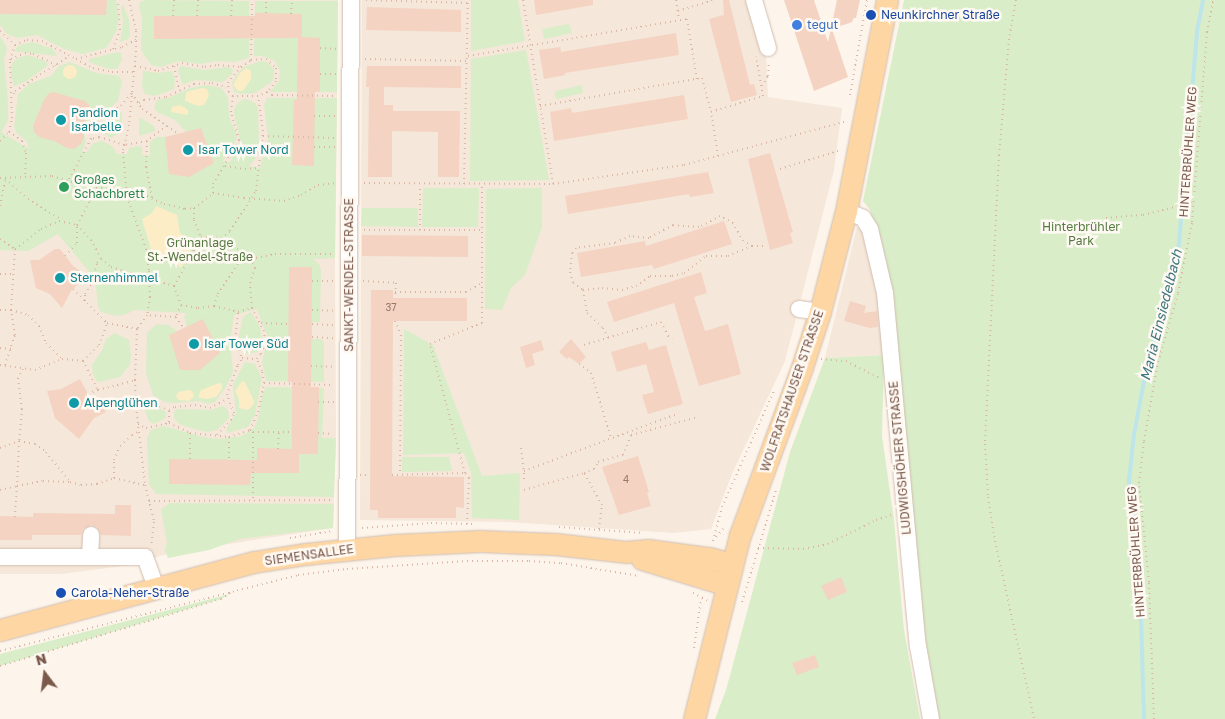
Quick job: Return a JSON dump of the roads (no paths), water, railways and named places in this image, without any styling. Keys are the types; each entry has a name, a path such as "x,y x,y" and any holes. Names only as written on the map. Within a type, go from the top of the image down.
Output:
{"main road":[{"name":"WOLFRATSHAUSER STRASSE","path":"694,719 740,536 808,353 820,312 846,210 887,0"},
{"name":"SIEMENSALLEE","path":"0,630 254,562 347,550 480,541 555,544 626,552 648,550 709,558 732,564"},
{"name":"SIEMENSALLEE","path":"626,552 646,561 727,585"}],"street":[{"name":"SANKT-WENDEL-STRASSE","path":"347,550 350,183 345,54 351,0"},
{"path":"754,0 762,50"},
{"name":"LUDWIGSHÖHER STRASSE","path":"846,210 863,218 870,229 885,293 918,646 931,719"},
{"path":"799,309 820,312"},
{"path":"90,535 90,557"},
{"path":"0,557 145,557 156,588"}],"waterway":[{"name":"Maria Einsiedelbach","path":"1144,719 1140,583 1129,481 1134,434 1148,360 1173,274 1179,243 1197,31 1203,0"}],"place":[{"name":"Neunkirchner Straße","path":"871,15"},
{"name":"tegut","path":"797,25"},
{"name":"Pandion Isarbelle","path":"61,120"},
{"name":"Isar Tower Nord","path":"188,150"},
{"name":"Großes Schachbrett","path":"64,187"},
{"name":"Sternenhimmel","path":"60,278"},
{"name":"Isar Tower Süd","path":"194,344"},
{"name":"Alpenglühen","path":"74,403"},
{"name":"Carola-Neher-Straße","path":"61,593"}],"park label":[{"name":"Hinterbrühler Park","path":"1081,234"},
{"name":"Grünanlage St.-Wendel-Straße","path":"200,250"}]}
